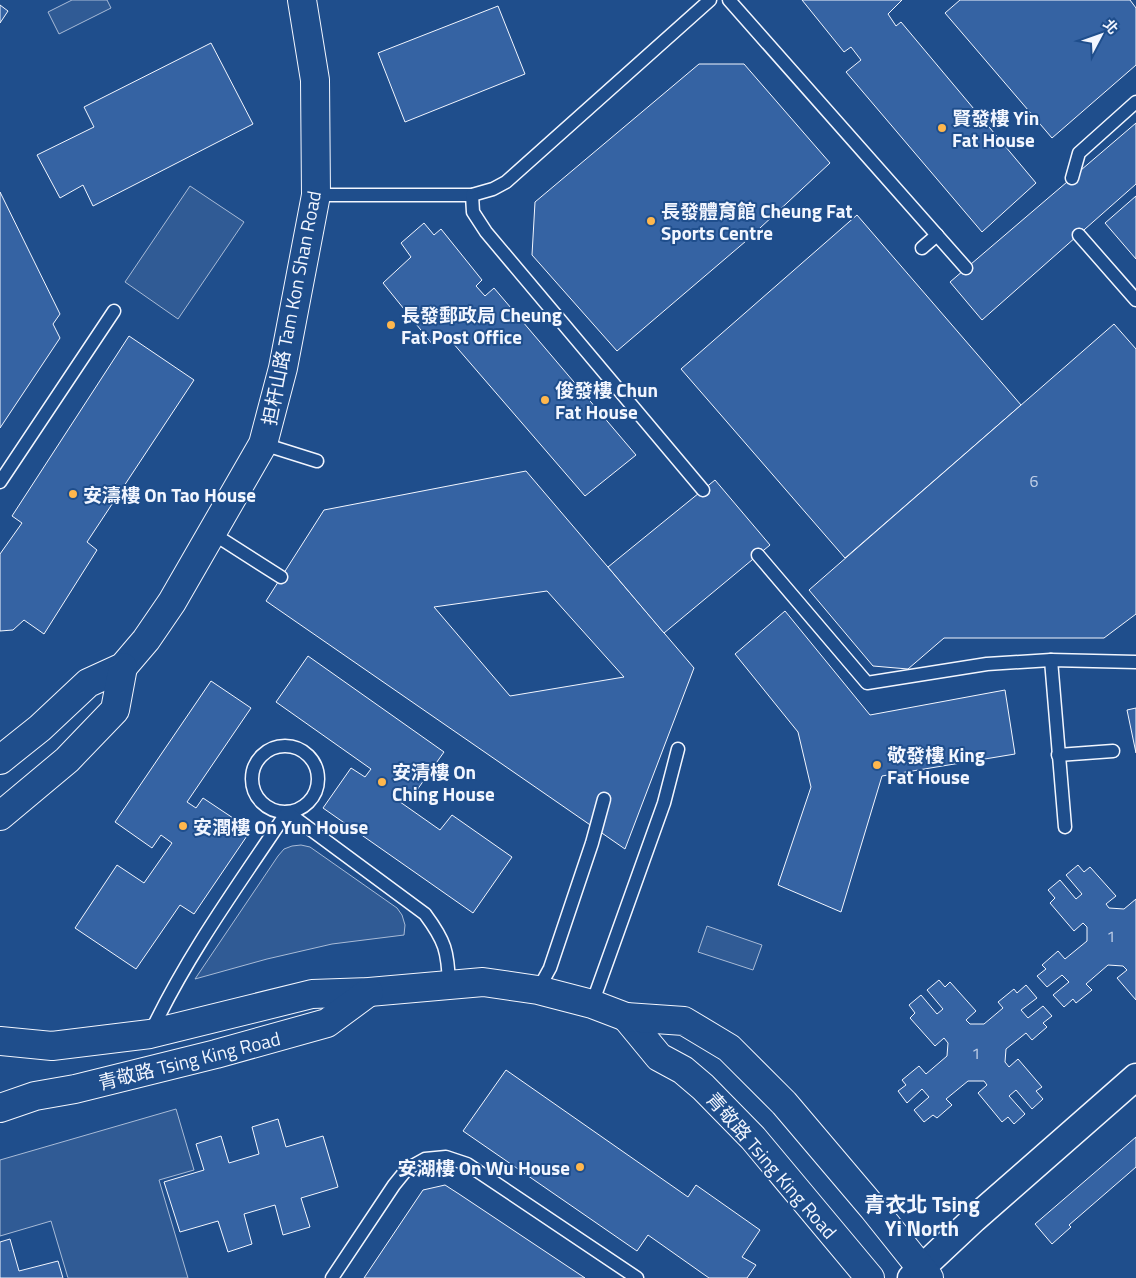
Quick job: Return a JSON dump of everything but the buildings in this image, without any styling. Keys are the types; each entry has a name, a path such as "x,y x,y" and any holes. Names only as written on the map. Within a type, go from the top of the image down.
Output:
{"main road":[{"name":"担杆山路 Tam Kon Shan Road","path":"0,760 40,728 88,683 123,667 146,640 172,602 262,444 283,368 316,195 315,80 302,0"},
{"name":"担杆山路 Tam Kon Shan Road","path":"0,816 67,760 115,710 123,667"},
{"name":"青敬路 Tsing King Road","path":"0,1042 52,1046 150,1034 312,994 369,992 483,982 538,990 592,1004 626,1016 684,1021 729,1048 784,1103 921,1275"},
{"name":"青敬路 Tsing King Road","path":"0,1108 34,1096 75,1089 216,1054 327,1023 369,992"},
{"name":"青敬路 Tsing King Road","path":"626,1016 659,1057 684,1070 753,1138 870,1278"}],"street":[{"path":"921,1275 974,1219 1136,1077"}],"lane":[{"path":"316,195 472,195 493,189 506,182 710,0"},
{"path":"729,0 966,268"},
{"path":"1072,178 1079,153 1136,102"},
{"path":"472,195 473,212 486,232 703,490"},
{"path":"922,248 936,235"},
{"path":"1078,235 1136,300"},
{"path":"0,482 114,311"},
{"path":"262,444 318,461"},
{"path":"212,533 281,577"},
{"path":"758,555 867,683 986,664 1051,660 1136,662"},
{"path":"1051,660 1064,827"},
{"path":"150,1034 165,1002 192,955 287,812 301,808 312,799 318,785 317,770 310,758 299,749 284,746 270,750 259,760 253,773 253,788 260,801 272,810 287,812 425,914 440,935 448,959 449,985"},
{"path":"592,1004 664,802 678,749"},
{"path":"1058,755 1113,751"},
{"path":"538,990 550,968 592,843 604,799"},
{"path":"332,1278 394,1185 407,1169 425,1158 446,1157 467,1164 637,1278"}],"shaded area":[{"path":"72,0 107,0 111,8 59,34 48,12"},
{"path":"190,186 244,222 178,319 125,282"},
{"path":"301,845 310,847 397,908 402,915 405,925 404,935 332,944 267,959 195,979 278,856 284,849"},
{"path":"707,926 762,945 753,970 698,952"},
{"path":"176,1109 194,1170 159,1180 188,1278 68,1278 51,1221 0,1236 0,1160"}],"place":[{"name":"賢發樓 Yin Fat House","path":"942,128"},
{"name":"長發體育館 Cheung Fat Sports Centre","path":"651,221"},
{"name":"長發郵政局 Cheung Fat Post Office","path":"391,325"},
{"name":"俊發樓 Chun Fat House","path":"545,400"},
{"name":"安濤樓 On Tao House","path":"73,494"},
{"name":"敬發樓 King Fat House","path":"877,765"},
{"name":"安清樓 On Ching House","path":"382,782"},
{"name":"安潤樓 On Yun House","path":"183,826"},
{"name":"安湖樓 On Wu House","path":"580,1167"}],"district":[{"name":"青衣北 Tsing Yi North","path":"922,1216"}]}
